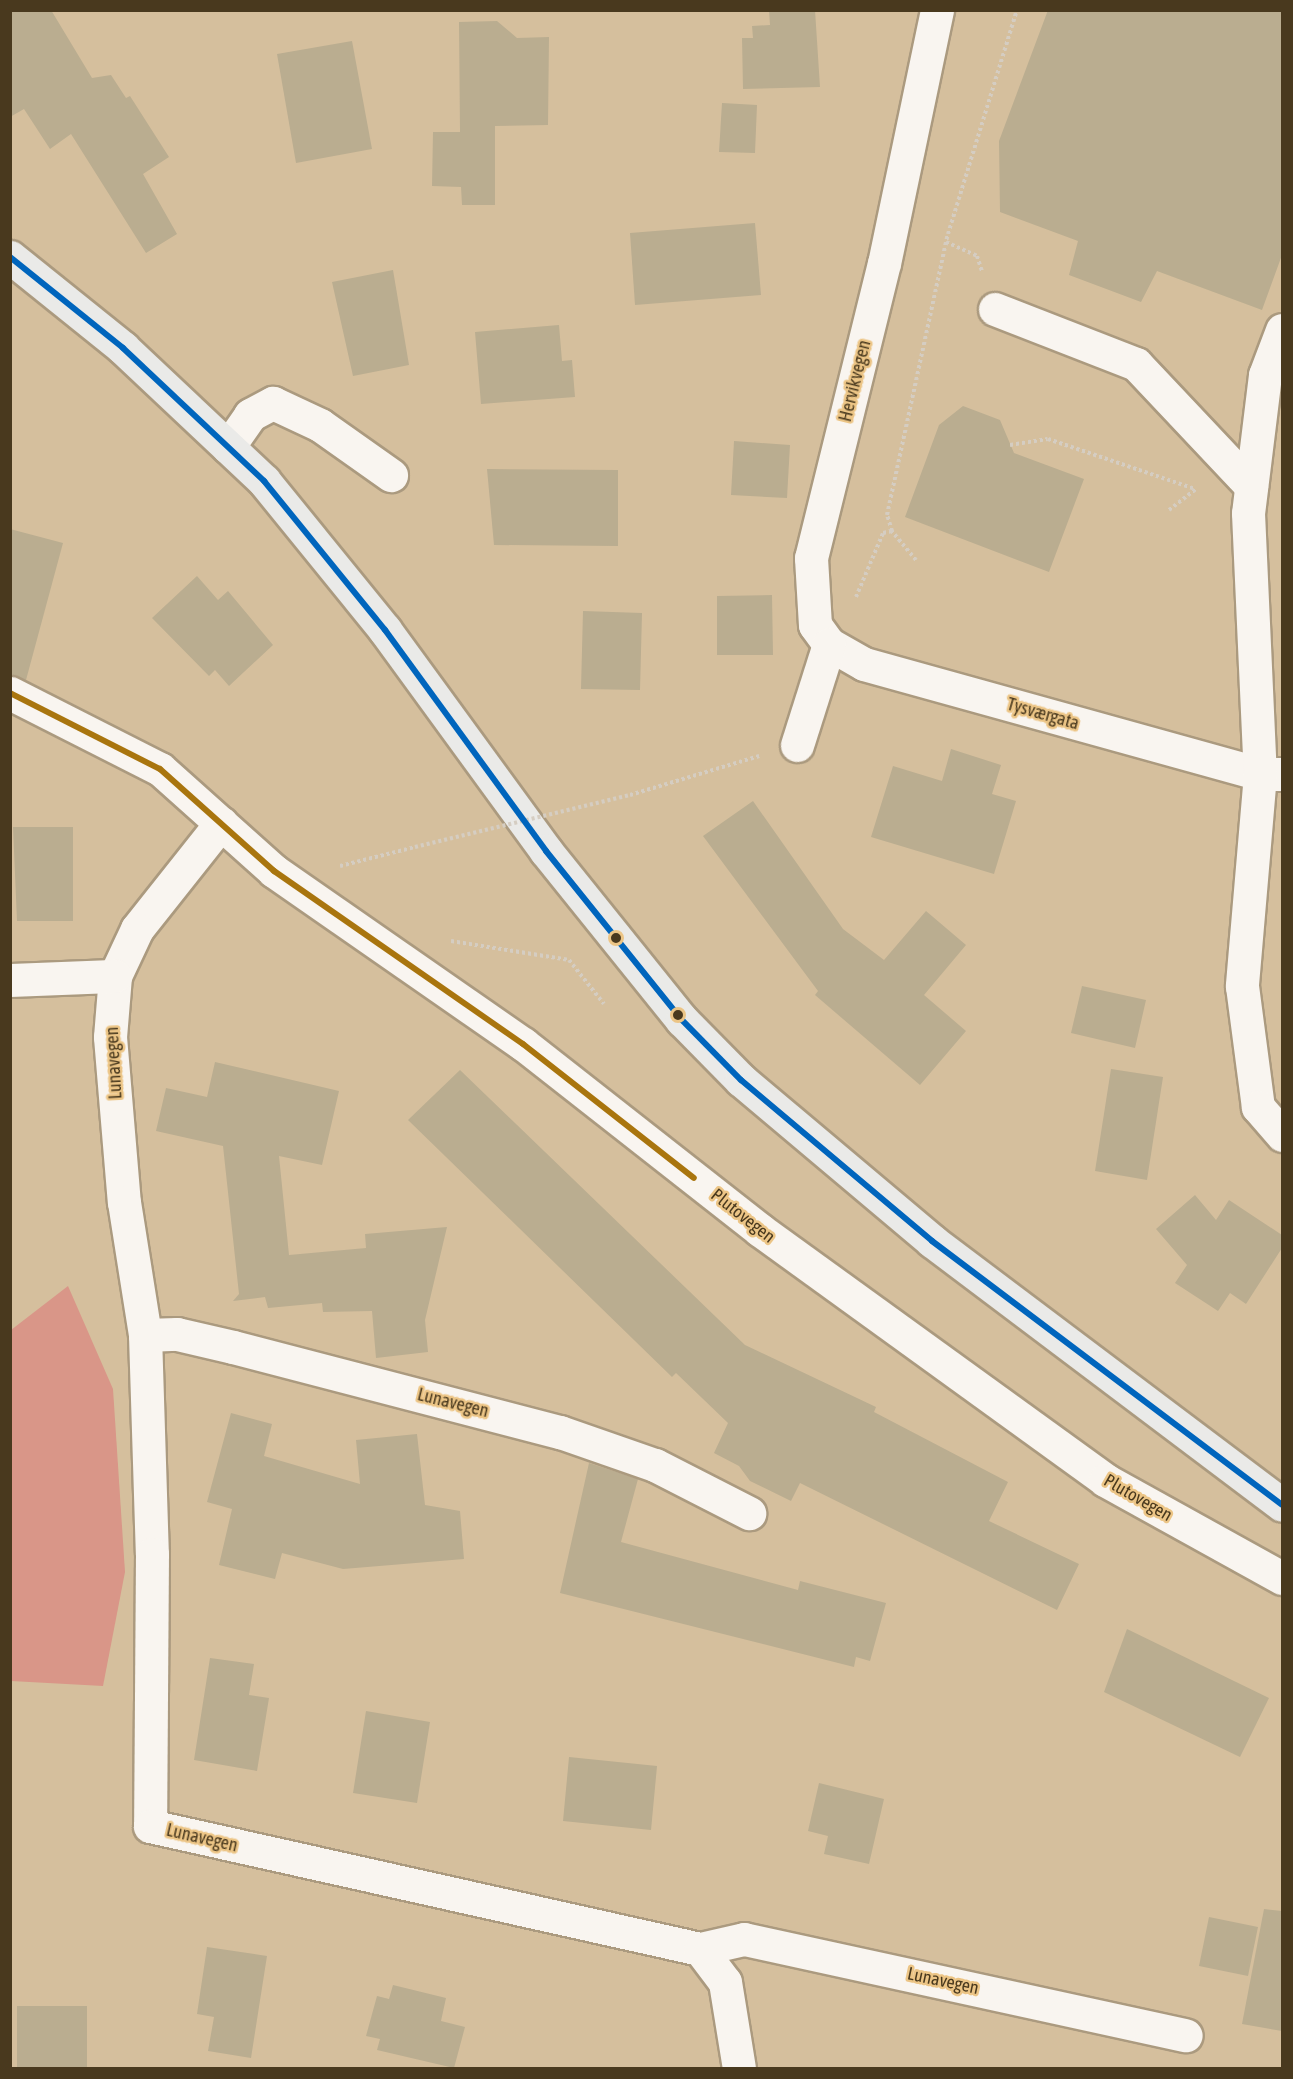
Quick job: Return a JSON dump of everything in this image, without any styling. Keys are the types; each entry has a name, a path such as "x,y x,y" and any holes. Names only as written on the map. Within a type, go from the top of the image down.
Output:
{"main road":[{"path":"10,257 123,348 264,481 378,620 546,851 682,1020 732,1071 932,1242 1282,1505"}],"street":[{"name":"Hervikvegen","path":"829,644 815,625 810,605 811,558 884,263 937,10"},
{"path":"995,309 1137,364 1251,486"},
{"path":"1282,330 1265,375 1251,486 1252,675 1271,774 1242,986 1258,1107 1282,1135"},
{"path":"228,447 250,414 273,403 320,425 391,476"},
{"path":"797,745 829,644"},
{"name":"Tysværgata","path":"829,644 864,664 1271,774"},
{"name":"Plutovegen","path":"10,693 160,769 274,871 523,1044 760,1230 1105,1480 1282,1578"},
{"name":"Lunavegen","path":"221,823 137,930 115,976 110,1038 124,1202 145,1335 152,1554 150,1826 700,1949 744,1940 1186,2035"},
{"path":"10,980 115,976"},
{"name":"Lunavegen","path":"145,1335 177,1334 234,1347 560,1432 655,1465 749,1513"},
{"path":"700,1949 725,1982 739,2068"}],"path":[{"path":"916,560 892,531 887,515 948,234 1017,10"},
{"path":"1010,445 1048,439 1196,489"},
{"path":"829,644 871,570 883,533 892,531"},
{"path":"274,871 329,869 630,795 797,745"},
{"path":"447,940 569,960 604,1004"}],"shaded area":[{"path":"68,1286 113,1389 125,1572 103,1686 11,1681 11,1330"}],"building":[{"path":"10,10 51,10 92,78 111,75 126,98 130,96 169,157 143,174 177,234 146,253 71,134 50,149 24,109 10,117"},
{"path":"769,10 815,10 820,87 743,89 742,38 753,38 752,26 770,25"},
{"path":"1048,10 1282,10 1282,255 1262,310 1157,271 1141,302 1069,275 1078,241 1000,212 999,141"},
{"path":"497,21 517,38 549,37 548,125 495,126 495,205 462,205 461,187 432,186 433,132 460,132 459,22"},
{"path":"352,41 372,149 296,163 277,54"},
{"path":"722,103 757,105 755,153 719,152"},
{"path":"755,223 761,295 635,305 630,233"},
{"path":"393,270 409,365 353,376 332,282"},
{"path":"559,325 562,361 572,360 575,397 481,404 475,332"},
{"path":"963,406 1000,420 1014,453 1084,479 1049,572 905,517 939,425"},
{"path":"734,441 790,445 787,498 731,495"},
{"path":"487,469 618,470 618,546 494,545"},
{"path":"10,529 63,543 26,680 10,675"},
{"path":"197,576 218,600 228,591 273,645 229,686 215,670 209,676 152,618"},
{"path":"772,595 773,655 717,655 717,596"},
{"path":"583,611 642,613 640,690 581,689"},
{"path":"951,749 1001,765 992,794 1016,801 994,874 871,837 893,766 942,781"},
{"path":"753,801 843,929 884,960 926,911 966,945 924,995 966,1031 920,1085 815,995 818,991 703,836"},
{"path":"13,827 73,827 73,921 17,921"},
{"path":"1082,986 1146,1000 1135,1048 1071,1033"},
{"path":"215,1062 339,1091 322,1165 279,1156 289,1255 366,1248 365,1234 447,1227 425,1320 428,1352 376,1358 372,1311 323,1312 322,1303 268,1308 265,1297 233,1301 239,1294 223,1146 156,1131 166,1088 207,1097"},
{"path":"1111,1069 1163,1077 1147,1180 1095,1171"},
{"path":"460,1070 745,1345 876,1407 874,1412 1008,1482 989,1521 1079,1564 1057,1610 800,1483 791,1501 750,1481 739,1466 714,1453 728,1423 676,1373 672,1377 408,1120"},
{"path":"1195,1195 1216,1220 1229,1200 1282,1235 1282,1248 1246,1304 1230,1293 1218,1311 1175,1283 1187,1265 1156,1229"},
{"path":"231,1413 272,1424 264,1456 360,1484 356,1440 417,1434 425,1505 460,1511 464,1559 343,1569 282,1553 275,1579 219,1565 232,1509 207,1502"},
{"path":"589,1463 638,1479 621,1542 798,1590 800,1581 886,1603 870,1661 856,1657 854,1667 560,1593"},
{"path":"1127,1629 1269,1698 1240,1757 1104,1692"},
{"path":"210,1658 254,1664 249,1695 269,1698 257,1771 194,1760"},
{"path":"366,1711 430,1722 417,1803 353,1793"},
{"path":"569,1757 657,1766 651,1830 563,1821"},
{"path":"819,1783 884,1799 869,1864 824,1854 828,1836 808,1831"},
{"path":"1264,1909 1282,1911 1282,2031 1242,2024"},
{"path":"1209,1917 1258,1927 1248,1976 1199,1966"},
{"path":"207,1947 267,1956 251,2058 208,2051 214,2017 197,2014"},
{"path":"393,1985 446,1998 441,2021 465,2027 454,2068 377,2050 380,2039 366,2036 377,1996 389,1999"},
{"path":"17,2006 87,2006 87,2068 17,2068"}],"transit line":[{"path":"10,257 123,348 264,481 385,630 546,851 682,1020 741,1080 932,1241 1282,1505"},
{"path":"10,693 160,769 274,871 523,1044 694,1178"}]}
